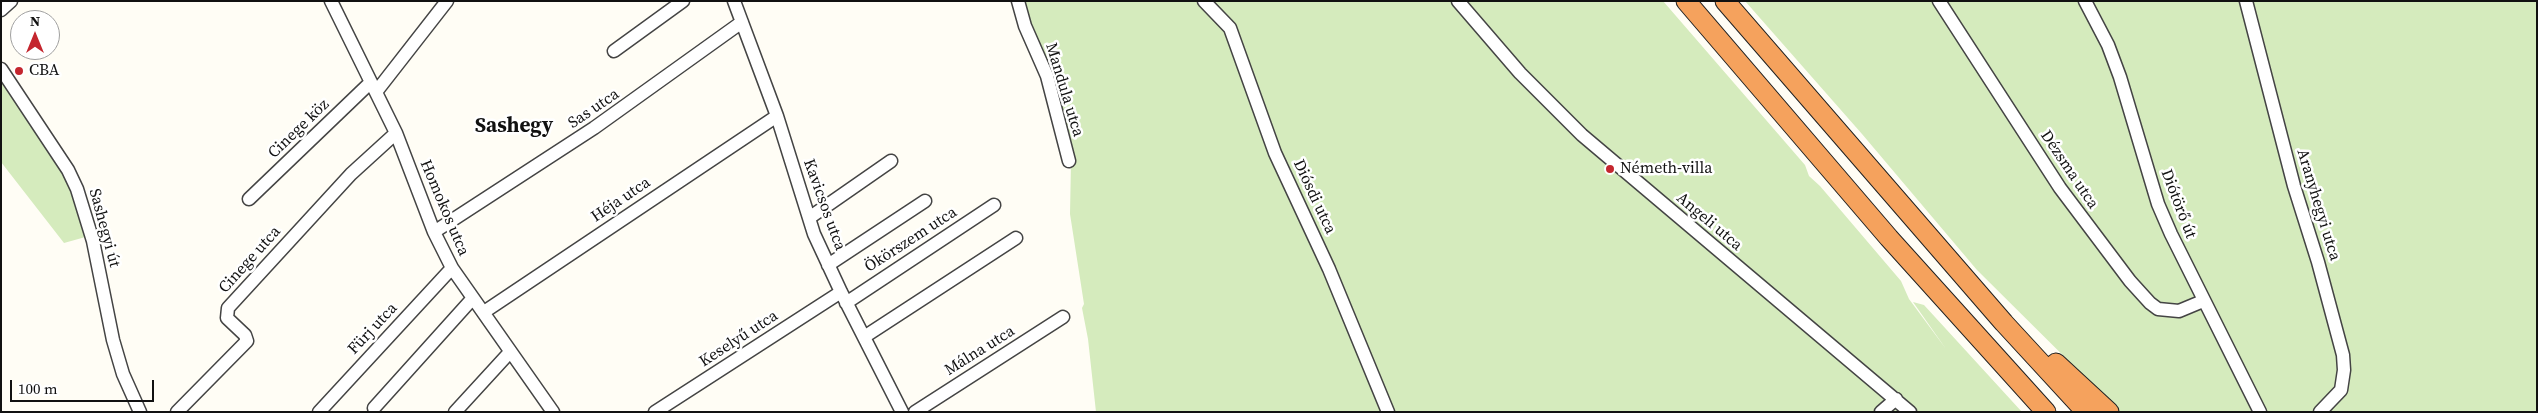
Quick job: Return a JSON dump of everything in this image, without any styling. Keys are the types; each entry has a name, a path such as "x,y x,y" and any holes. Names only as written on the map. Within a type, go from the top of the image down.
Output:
{"highway":[{"path":"1686,1 1889,238 2046,412"},
{"path":"1725,1 2004,323 2086,412"},
{"path":"2004,323 2029,336 2109,412"}],"street":[{"path":"1,10 11,1"},
{"name":"Homokos utca","path":"332,1 396,133 434,232 452,268 553,412"},
{"name":"Cinege köz","path":"249,199 373,87 447,1"},
{"path":"614,51 683,1"},
{"name":"Kavicsos utca","path":"734,1 777,116 809,218 828,265 902,412"},
{"name":"Mandula utca","path":"1018,1 1025,26 1047,76 1069,161"},
{"name":"Diósdi utca","path":"1204,1 1230,28 1275,153 1329,268 1388,412"},
{"name":"Angeli utca","path":"1458,1 1520,73 1575,129 1910,412"},
{"name":"Dézsma utca","path":"1939,1 2060,188 2130,281 2158,309 2180,311 2203,302"},
{"name":"Diótörő út","path":"2085,1 2108,45 2120,77 2158,204 2203,302 2260,412"},
{"name":"Aranyhegyi utca","path":"2246,1 2294,186 2344,355 2341,390 2320,412"},
{"name":"Sas utca","path":"434,232 594,128 742,22"},
{"name":"Sashegyi út","path":"1,69 68,170 77,189 93,240 113,340 123,374 140,412"},
{"name":"Héja utca","path":"484,312 777,116"},
{"name":"Cinege utca","path":"177,412 247,341 246,335 227,318 228,308 351,174 396,133"},
{"path":"809,218 891,161"},
{"path":"828,265 925,201"},
{"name":"Ökörszem utca","path":"844,297 994,205"},
{"path":"864,337 1016,238"},
{"name":"Fürj utca","path":"319,412 452,268"},
{"name":"Keselyű utca","path":"655,412 844,297"},
{"path":"374,408 473,298"},
{"name":"Málna utca","path":"915,412 1063,318"},
{"path":"455,412 510,352"},
{"path":"1882,412 1896,400"}],"green space":[{"path":"1018,1 1663,1 1805,165 1809,176 1820,186 1901,281 1909,299 1946,349 1913,302 1924,305 2022,412 1096,412 1088,339 1082,308 1084,304 1070,214 1071,162"},
{"path":"1745,1 2537,1 2537,412 2120,412 1977,270 1862,134"},
{"path":"1,78 69,179 89,236 64,243 1,162"}],"place":[{"name":"CBA","path":"19,71"},
{"name":"Németh-villa","path":"1610,169"}],"district":[{"name":"Sashegy","path":"514,127"}]}
